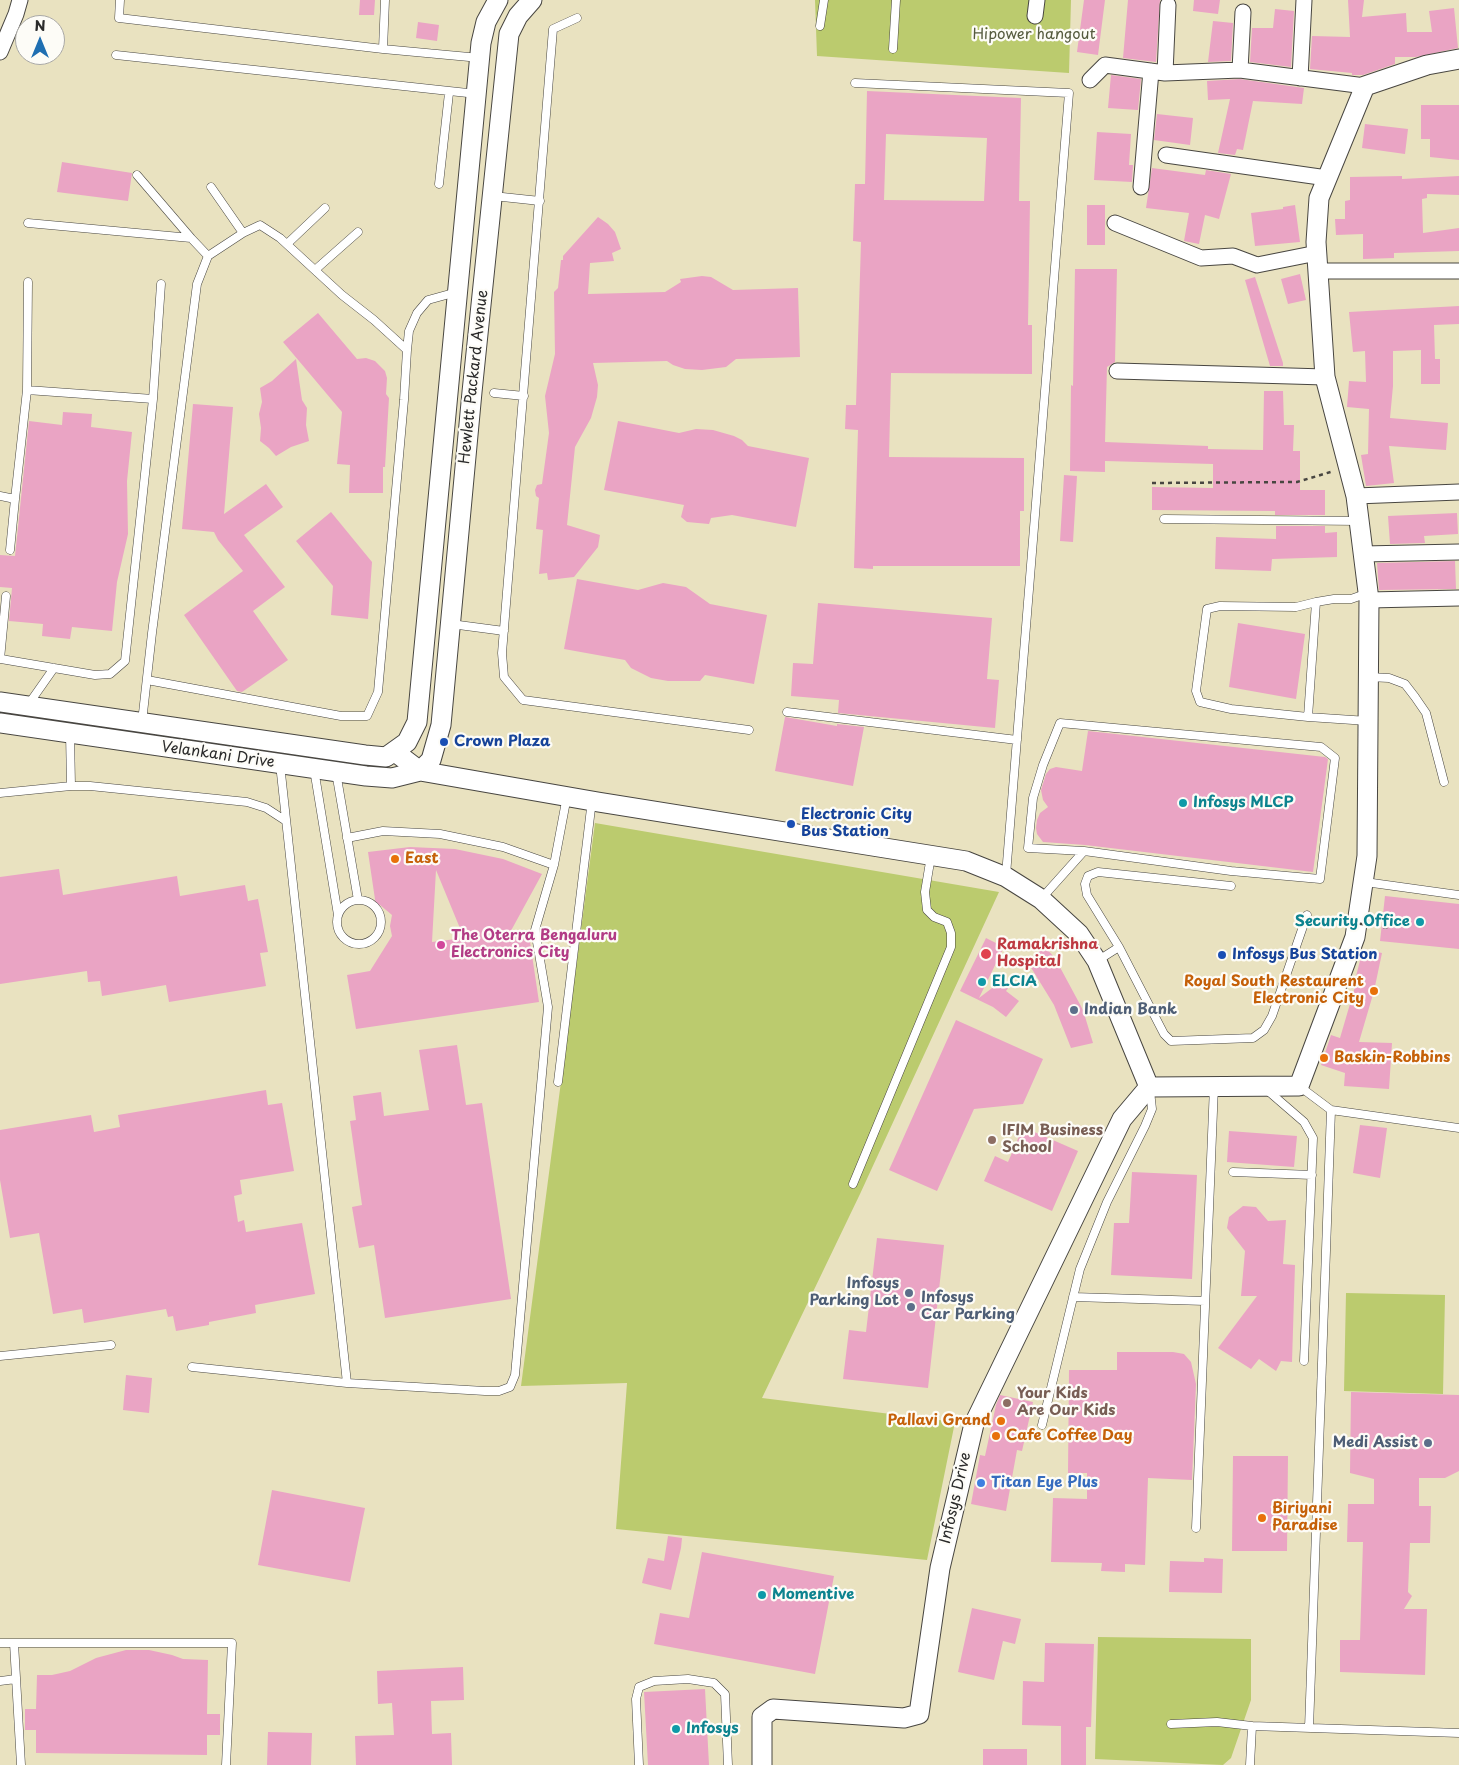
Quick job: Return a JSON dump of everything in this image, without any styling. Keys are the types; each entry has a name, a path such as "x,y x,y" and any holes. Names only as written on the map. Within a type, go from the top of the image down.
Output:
{"street":[{"path":"0,52 20,0"},
{"name":"Hewlett Packard Avenue","path":"401,747 417,722 480,58 486,22 498,0"},
{"name":"Hewlett Packard Avenue","path":"426,765 441,725 509,34 518,16 532,0"},
{"path":"1035,16 1037,0"},
{"path":"1300,78 1304,0"},
{"path":"1141,187 1168,5"},
{"path":"1240,70 1243,12"},
{"path":"486,22 509,34"},
{"path":"1090,80 1105,66 1158,72 1240,70 1365,86 1427,65 1459,59"},
{"path":"401,747 426,765 567,796 966,861 1006,877 1041,899 1079,934 1097,961 1149,1086 1299,1086 1355,937 1367,856 1369,597 1356,496 1325,378 1316,242 1319,198 1365,86"},
{"path":"1166,155 1327,178"},
{"path":"1115,223 1202,258 1233,256 1257,264 1318,262 1459,270"},
{"path":"1117,371 1325,378"},
{"path":"1356,496 1459,492"},
{"path":"1363,554 1459,552"},
{"path":"1369,597 1459,598"},
{"name":"Velankani Drive","path":"0,702 365,755 386,757 401,747"},
{"name":"Velankani Drive","path":"0,723 314,769 392,778 426,765"},
{"name":"Infosys Drive","path":"762,1765 762,1716 773,1708 904,1718 919,1714 940,1568 974,1424 1122,1119 1149,1086"}],"lane":[{"path":"120,0 119,18 383,49 480,58"},
{"path":"383,49 386,0"},
{"path":"820,26 824,0"},
{"path":"893,49 896,0"},
{"path":"577,18 553,29 502,653 504,677 523,700 749,730"},
{"path":"116,55 449,93 476,94"},
{"path":"855,82 1069,93 1006,877"},
{"path":"439,184 449,93"},
{"path":"137,175 208,256"},
{"path":"212,187 243,233"},
{"path":"492,196 540,201"},
{"path":"287,244 325,208"},
{"path":"28,223 191,238"},
{"path":"142,723 196,284 208,256 243,233 260,226 280,238 406,350"},
{"path":"315,270 358,232"},
{"path":"10,550 27,390 28,282"},
{"path":"6,596 0,659 95,675 110,674 125,661 153,400 161,284"},
{"path":"146,680 341,716 367,716 378,692 409,331 417,313 428,300 458,291"},
{"path":"27,390 153,400"},
{"path":"494,394 524,396"},
{"path":"0,496 15,499"},
{"path":"1164,519 1359,521"},
{"path":"1368,721 1231,709 1200,702 1196,691 1207,609 1220,606 1296,606 1334,599 1369,597"},
{"path":"1308,717 1316,602"},
{"path":"451,624 504,630"},
{"path":"27,706 54,668"},
{"path":"1368,677 1389,678 1405,684 1426,713 1444,782"},
{"path":"787,712 1017,740"},
{"path":"1060,723 1321,747 1335,758 1320,879 1231,871 1084,850 1028,848 1033,798 1043,765 1060,723"},
{"path":"70,733 71,786"},
{"path":"280,764 347,1383"},
{"path":"314,769 338,915 339,932 350,943 358,944 366,943 373,939 378,932 380,916 368,902 358,900 349,903 338,915"},
{"path":"336,772 358,900"},
{"path":"0,792 90,786 247,802 266,808 286,821"},
{"path":"192,1367 347,1383 499,1390 510,1387 515,1375 548,1007 535,930 554,865 567,796"},
{"path":"558,1082 592,800"},
{"path":"348,838 383,831 440,834 503,847 554,865"},
{"path":"1041,899 1084,850"},
{"path":"853,1184 951,948 951,933 947,922 934,917 927,910 925,892 931,856"},
{"path":"1231,886 1098,872 1088,876 1085,884 1087,895 1118,947 1164,1034 1170,1041 1253,1038 1264,1030 1272,1016 1307,915"},
{"path":"1362,882 1459,895"},
{"path":"1097,961 1118,947"},
{"path":"1042,1425 1080,1269 1107,1202 1149,1118 1152,1109 1149,1086"},
{"path":"1196,1528 1214,1086"},
{"path":"1261,1086 1304,1122 1313,1138 1304,1361"},
{"path":"1299,1086 1331,1110 1459,1128"},
{"path":"1308,1728 1331,1110"},
{"path":"1233,1172 1312,1175"},
{"path":"1073,1297 1205,1301"},
{"path":"0,1356 110,1344"},
{"path":"0,1643 232,1643 226,1765"},
{"path":"14,1643 21,1765"},
{"path":"0,1681 16,1679"},
{"path":"639,1765 636,1699 639,1686 654,1681 688,1679 714,1684 725,1694 728,1765"},
{"path":"1171,1724 1217,1722 1252,1726 1459,1733"},
{"path":"1250,1765 1252,1726"}],"path":[{"path":"1152,483 1297,482 1348,467"},
{"path":"1328,919 1389,928"}],"green space":[{"name":"Hipower hangout","path":"815,0 1071,0 1069,73 817,56"},
{"path":"595,823 999,892 860,1194 762,1398 955,1422 927,1560 616,1529 627,1383 521,1386"},
{"path":"1346,1293 1445,1295 1443,1394 1344,1391"},
{"path":"1098,1637 1251,1639 1251,1700 1231,1758 1223,1765 1095,1759"}],"building":[{"path":"360,0 375,0 374,15 359,15"},
{"path":"1084,0 1105,0 1098,55 1077,52"},
{"path":"1128,0 1160,0 1156,62 1123,58"},
{"path":"1194,0 1220,0 1218,14 1193,11"},
{"path":"1348,0 1364,0 1362,17 1406,13 1407,32 1432,32 1429,11 1454,8 1458,48 1416,57 1395,57 1395,64 1363,75 1310,69 1312,36 1350,37"},
{"path":"1275,9 1294,11 1291,67 1250,62 1252,28 1273,28"},
{"path":"1213,21 1233,23 1231,61 1208,62"},
{"path":"418,22 439,25 437,41 416,38"},
{"path":"1111,75 1141,79 1138,110 1108,108"},
{"path":"1240,79 1304,88 1302,104 1253,101 1243,150 1237,149 1235,155 1218,153 1230,99 1208,100 1207,81"},
{"path":"867,91 1021,98 1019,201 1030,201 1028,325 1032,325 1032,374 891,373 889,457 1024,458 1024,511 1020,511 1020,566 873,566 873,569 854,568 858,430 845,429 846,405 856,405 861,242 853,241 855,184 865,184","holes":["886,134 987,138 984,201 884,200"]},
{"path":"1421,105 1459,105 1459,160 1430,157 1430,139 1421,139"},
{"path":"1157,114 1193,118 1190,145 1154,140"},
{"path":"1365,124 1408,129 1405,154 1362,148"},
{"path":"1097,132 1131,134 1129,165 1133,165 1132,182 1094,180"},
{"path":"62,162 132,173 128,201 57,192"},
{"path":"1152,168 1205,175 1206,170 1231,174 1219,219 1205,215 1199,244 1184,241 1189,213 1146,208"},
{"path":"1402,176 1402,179 1459,176 1459,195 1427,194 1427,198 1422,199 1423,233 1459,228 1459,251 1394,253 1394,258 1363,259 1363,234 1336,235 1335,219 1345,219 1345,201 1350,200 1350,177"},
{"path":"1087,205 1105,205 1105,245 1087,245"},
{"path":"1295,205 1300,242 1255,246 1251,213 1283,209 1283,207"},
{"path":"598,217 615,232 621,249 612,253 614,261 590,263 588,294 665,292 681,282 680,279 702,276 711,277 733,290 798,288 800,357 736,359 726,367 702,370 685,369 667,361 593,363 598,385 597,397 591,418 575,447 567,525 600,535 598,547 574,577 548,580 547,573 539,574 543,530 536,529 539,498 536,496 535,490 537,485 542,484 549,433 545,396 555,354 554,292 558,288 563,256"},
{"path":"1075,269 1117,269 1115,362 1107,367 1105,442 1208,446 1208,449 1263,450 1264,391 1283,391 1284,425 1294,425 1293,451 1300,451 1300,490 1325,490 1325,515 1275,515 1275,511 1152,510 1152,487 1213,488 1213,464 1105,461 1105,472 1070,471"},
{"path":"1300,274 1306,300 1288,304 1281,279"},
{"path":"1255,277 1283,366 1270,366 1245,280"},
{"path":"1459,306 1459,324 1434,325 1435,359 1440,359 1440,384 1421,384 1421,350 1393,351 1393,386 1390,418 1448,423 1446,450 1389,446 1394,483 1366,486 1361,455 1368,454 1369,409 1347,407 1349,381 1366,382 1365,351 1353,352 1349,312"},
{"path":"318,313 357,359 366,358 375,361 385,371 387,378 386,394 389,398 385,467 383,467 383,493 349,493 350,465 337,464 342,412 283,342"},
{"path":"296,359 302,400 307,408 306,425 309,441 291,447 276,456 260,441 259,414 262,402 260,388 272,381"},
{"path":"193,404 233,407 224,514 266,484 283,507 244,535 285,587 253,611 288,660 242,692 237,691 184,615 243,571 218,540 214,532 182,529"},
{"path":"63,412 92,414 91,427 132,432 127,481 128,534 117,582 112,631 72,627 70,639 42,636 43,624 9,621 12,588 0,587 0,555 15,556 29,421 62,425"},
{"path":"618,421 679,433 696,429 713,430 734,436 748,446 809,458 796,527 732,515 711,518 709,524 687,522 681,517 684,505 604,490"},
{"path":"1064,475 1077,476 1073,542 1060,541"},
{"path":"331,512 372,562 368,619 331,615 333,586 296,541"},
{"path":"1457,513 1458,534 1424,536 1425,543 1390,544 1388,516"},
{"path":"1276,526 1325,526 1325,533 1337,532 1337,557 1272,559 1271,571 1215,569 1216,537 1276,539"},
{"path":"1455,561 1456,589 1379,590 1377,563"},
{"path":"577,579 638,590 663,583 686,587 710,604 767,615 754,684 705,675 700,681 668,681 651,678 631,668 625,660 564,649"},
{"path":"818,603 992,618 987,679 999,680 995,728 838,713 839,700 791,696 793,663 813,664"},
{"path":"1238,623 1305,634 1296,699 1229,687"},
{"path":"785,717 837,726 837,724 864,727 853,786 775,771"},
{"name":"Infosys MLCP","path":"1088,731 1325,757 1328,759 1313,872 1085,845 1043,842 1037,834 1036,828 1040,813 1048,807 1043,800 1041,790 1046,774 1050,769 1056,767 1082,771"},
{"path":"410,847 455,849 503,859 542,874 507,938 529,935 539,1002 356,1029 347,975 370,971 392,936 390,926 392,915 380,905 376,906 368,852","holes":["436,870 464,938 432,942"]},
{"path":"59,869 63,895 177,876 180,896 245,885 248,901 258,899 268,952 260,953 266,986 169,1002 166,985 102,996 100,981 88,982 87,971 0,984 0,877"},
{"name":"Security Office","path":"1385,896 1459,904 1459,949 1380,941"},
{"name":"ELCIA","path":"986,938 1004,947 979,998 1000,982 1009,987 1006,991 1019,1001 1006,1017 993,1007 960,991"},
{"path":"1045,947 1055,958 1083,1010 1093,1043 1071,1048 1054,1005 1027,961"},
{"path":"1363,949 1382,953 1374,991 1359,1042 1392,1043 1389,1089 1344,1086 1345,1073 1321,1065 1331,1035 1340,1038 1357,980 1355,980"},
{"path":"956,1020 1043,1059 1023,1104 974,1109 937,1191 889,1170"},
{"path":"457,1045 466,1105 482,1103 511,1299 385,1318 374,1245 359,1248 352,1207 362,1205 350,1121 356,1120 353,1096 381,1092 384,1116 429,1110 419,1050"},
{"path":"266,1090 268,1105 282,1103 294,1171 240,1180 242,1194 234,1196 238,1222 244,1220 246,1232 302,1223 315,1294 255,1305 256,1313 209,1322 209,1325 176,1331 173,1316 168,1317 166,1309 84,1323 82,1309 53,1314 39,1233 10,1238 0,1180 0,1130 91,1115 94,1132 120,1127 118,1115"},
{"path":"1360,1125 1387,1128 1380,1178 1353,1173"},
{"path":"1023,1127 1078,1151 1052,1211 984,1181 995,1156 1008,1162"},
{"path":"1229,1131 1297,1136 1294,1167 1227,1162"},
{"path":"1132,1172 1197,1175 1192,1279 1111,1275 1114,1223 1129,1223"},
{"path":"1243,1206 1256,1207 1268,1221 1286,1220 1283,1264 1295,1265 1292,1362 1281,1361 1276,1371 1259,1359 1251,1369 1218,1348 1257,1296 1241,1296 1245,1251 1227,1228 1229,1217"},
{"path":"877,1238 944,1245 928,1388 843,1379 849,1330 866,1332"},
{"path":"1117,1352 1173,1352 1184,1354 1191,1362 1196,1384 1192,1480 1148,1478 1145,1565 1125,1564 1125,1572 1101,1571 1102,1563 1051,1562 1053,1498 1087,1499 1087,1473 1068,1473 1069,1370 1117,1370"},
{"path":"126,1375 152,1378 149,1413 123,1410"},
{"path":"1351,1392 1459,1395 1459,1471 1445,1478 1419,1478 1419,1506 1431,1506 1430,1543 1410,1543 1408,1592 1412,1596 1404,1609 1427,1609 1425,1675 1340,1672 1340,1640 1360,1640 1363,1542 1347,1542 1348,1504 1374,1504 1374,1479 1350,1473"},
{"path":"1000,1395 1033,1402 1022,1451 1017,1450 1006,1511 971,1504 980,1455 985,1456"},
{"path":"1233,1456 1288,1456 1287,1551 1232,1551"},
{"path":"272,1490 365,1508 350,1582 258,1565"},
{"path":"668,1536 682,1538 671,1590 642,1583 648,1558 664,1561"},
{"name":"Momentive","path":"702,1552 834,1576 815,1674 654,1644 660,1613 689,1618"},
{"path":"1204,1558 1223,1559 1222,1593 1169,1592 1170,1561 1204,1562"},
{"path":"972,1608 1021,1619 1015,1644 1003,1641 994,1680 958,1672"},
{"path":"1045,1643 1094,1644 1091,1727 1086,1727 1086,1765 1061,1765 1061,1726 1022,1725 1023,1681 1044,1682"},
{"path":"126,1650 149,1650 183,1659 208,1660 207,1714 220,1714 220,1735 207,1735 207,1755 36,1753 36,1730 25,1730 25,1709 36,1709 37,1675 52,1675 70,1671 96,1658"},
{"path":"463,1667 464,1700 431,1701 432,1734 451,1733 452,1765 356,1765 355,1736 394,1735 392,1703 378,1704 377,1671"},
{"name":"Infosys","path":"705,1689 709,1765 648,1765 644,1692"},
{"path":"268,1732 312,1733 311,1765 267,1765"},
{"path":"983,1749 1027,1749 1027,1765 983,1765"}],"place":[{"name":"Crown Plaza","path":"444,742"},
{"name":"Infosys MLCP","path":"1183,803"},
{"name":"Electronic City Bus Station","path":"791,824"},
{"name":"East","path":"395,859"},
{"name":"Security Office","path":"1420,922"},
{"name":"The Oterra Bengaluru Electronics City","path":"441,945"},
{"name":"Ramakrishna Hospital","path":"986,954"},
{"name":"Infosys Bus Station","path":"1222,955"},
{"name":"ELCIA","path":"982,982"},
{"name":"Royal South Restaurent Electronic City","path":"1374,991"},
{"name":"Indian Bank","path":"1074,1010"},
{"name":"Baskin-Robbins","path":"1324,1058"},
{"name":"IFIM Business School","path":"992,1140"},
{"name":"Infosys Parking Lot","path":"909,1293"},
{"name":"Infosys Car Parking","path":"911,1307"},
{"name":"Your Kids Are Our Kids","path":"1007,1403"},
{"name":"Pallavi Grand","path":"1001,1421"},
{"name":"Cafe Coffee Day","path":"996,1436"},
{"name":"Medi Assist","path":"1428,1443"},
{"name":"Titan Eye Plus","path":"981,1483"},
{"name":"Biriyani Paradise","path":"1262,1518"},
{"name":"Momentive","path":"762,1595"},
{"name":"Infosys","path":"676,1729"}]}
